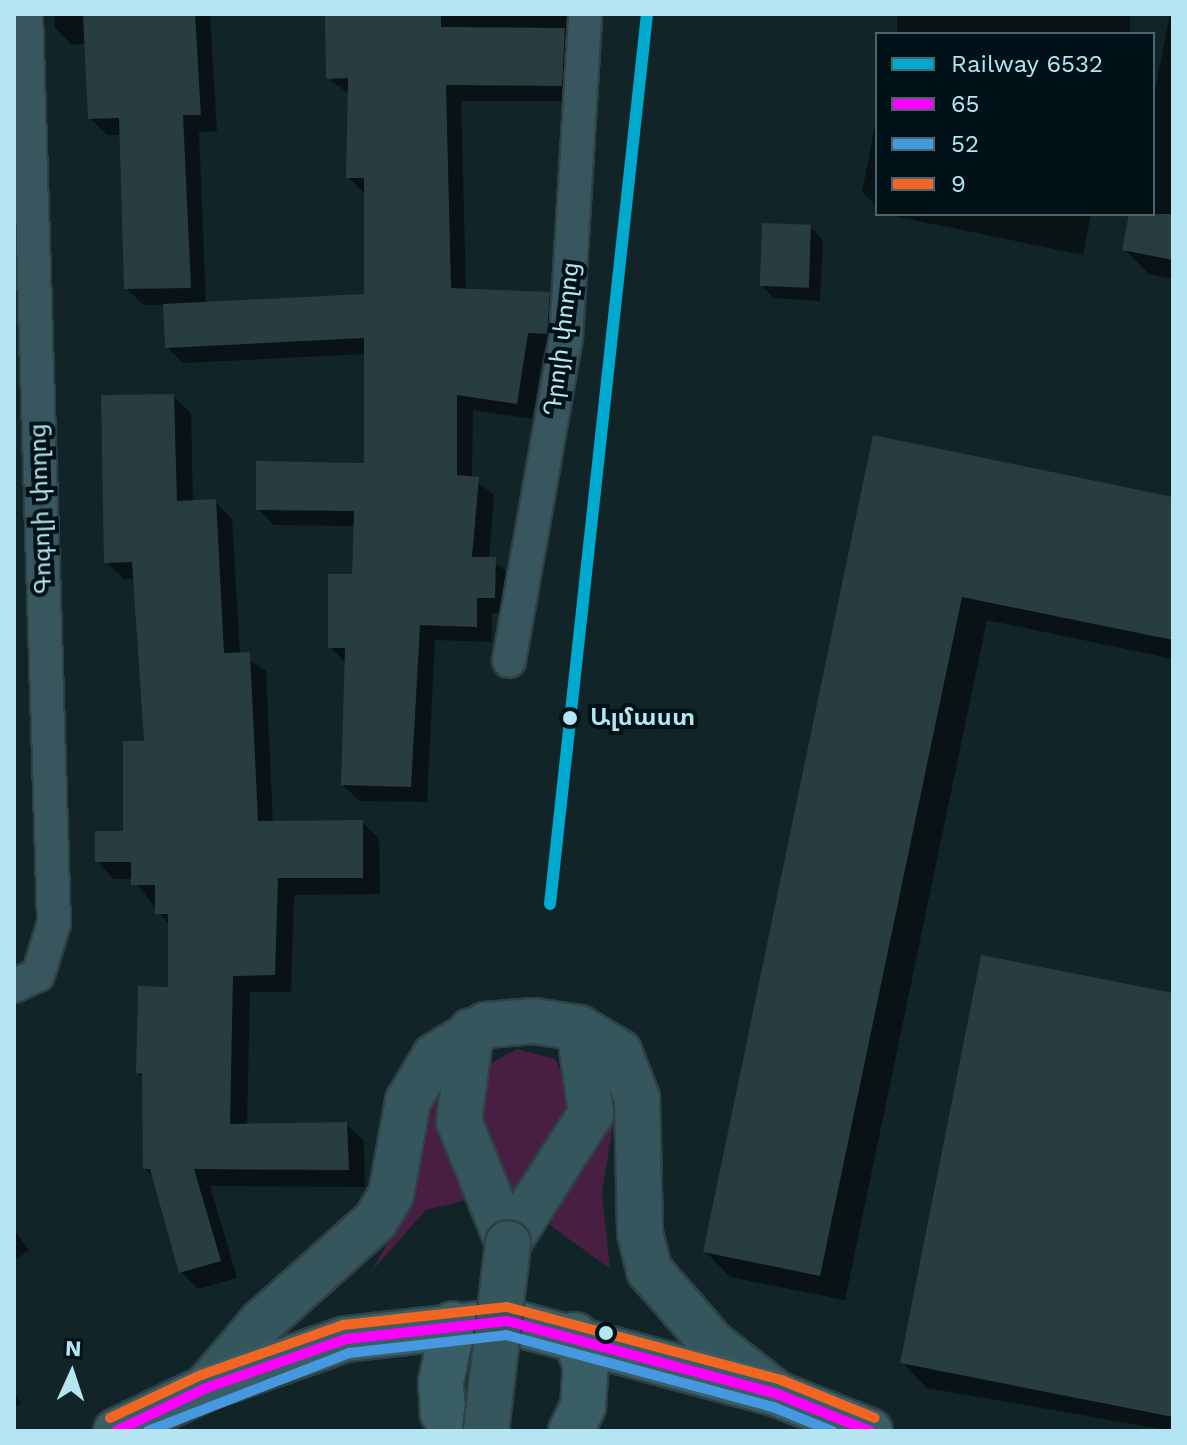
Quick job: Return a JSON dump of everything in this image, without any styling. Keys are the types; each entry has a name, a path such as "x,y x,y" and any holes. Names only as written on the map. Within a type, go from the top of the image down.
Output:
{"main road":[{"path":"116,1431 206,1388 346,1339 453,1324 507,1321 575,1335 722,1384 777,1394 870,1431"},
{"path":"452,1431 458,1424 443,1413 441,1382 453,1324"},
{"path":"571,1431 583,1406 586,1367 575,1335"}],"street":[{"name":"Գոգոլի փողոց","path":"14,986 38,975 54,923 26,14"},
{"name":"Դրոյի փողոց","path":"509,661 566,338 585,14"},
{"path":"206,1388 261,1323 376,1220 391,1195 408,1101 435,1056 471,1031 534,1021 579,1028 619,1052 632,1072 640,1233 649,1270 712,1343 777,1394"},
{"path":"486,1431 508,1243 591,1113 579,1028"},
{"path":"471,1031 459,1121 508,1243"}],"shaded area":[{"path":"517,1049 555,1059 577,1107 514,1194 468,1105 482,1068"},
{"path":"446,1070 471,1199 426,1210 371,1272 404,1214 424,1106"},
{"path":"609,1085 613,1125 602,1193 610,1269 550,1225"}],"building":[{"path":"83,14 195,14 201,115 183,115 191,288 124,289 119,118 88,119"},
{"path":"325,14 441,14 441,27 565,28 562,86 446,85 451,288 550,292 547,334 528,333 517,404 457,395 457,475 479,477 472,557 496,557 495,598 477,598 477,627 420,625 411,787 341,785 345,648 328,648 328,574 352,574 354,511 256,510 256,461 364,463 364,338 165,348 163,304 364,294 364,178 346,178 348,78 326,79"},
{"path":"1173,214 1173,260 1122,250 1129,216"},
{"path":"762,223 811,225 809,288 760,286"},
{"path":"174,394 177,501 216,499 224,653 250,652 258,821 363,820 363,878 278,878 275,975 233,976 230,1124 347,1122 349,1170 194,1169 221,1261 179,1273 150,1169 143,1169 142,1074 136,1073 138,986 168,987 168,914 155,914 155,885 131,885 131,862 95,862 95,831 123,831 123,741 144,741 132,562 104,563 101,395"},
{"path":"873,435 1173,497 1173,640 962,597 820,1276 703,1252"},
{"path":"981,955 1173,993 1173,1417 900,1363"}],"rail line":[{"name":"6532","path":"550,904 647,14"}],"transit line":[{"name":"9","path":"110,1418 201,1375 343,1325 507,1307 781,1380 875,1418"},
{"name":"65","path":"116,1431 206,1388 346,1339 507,1321 777,1394 870,1431"},
{"name":"52","path":"148,1431 349,1353 506,1335 773,1407 832,1431"}],"place":[{"name":"Ալմաստ","path":"570,718"}]}
